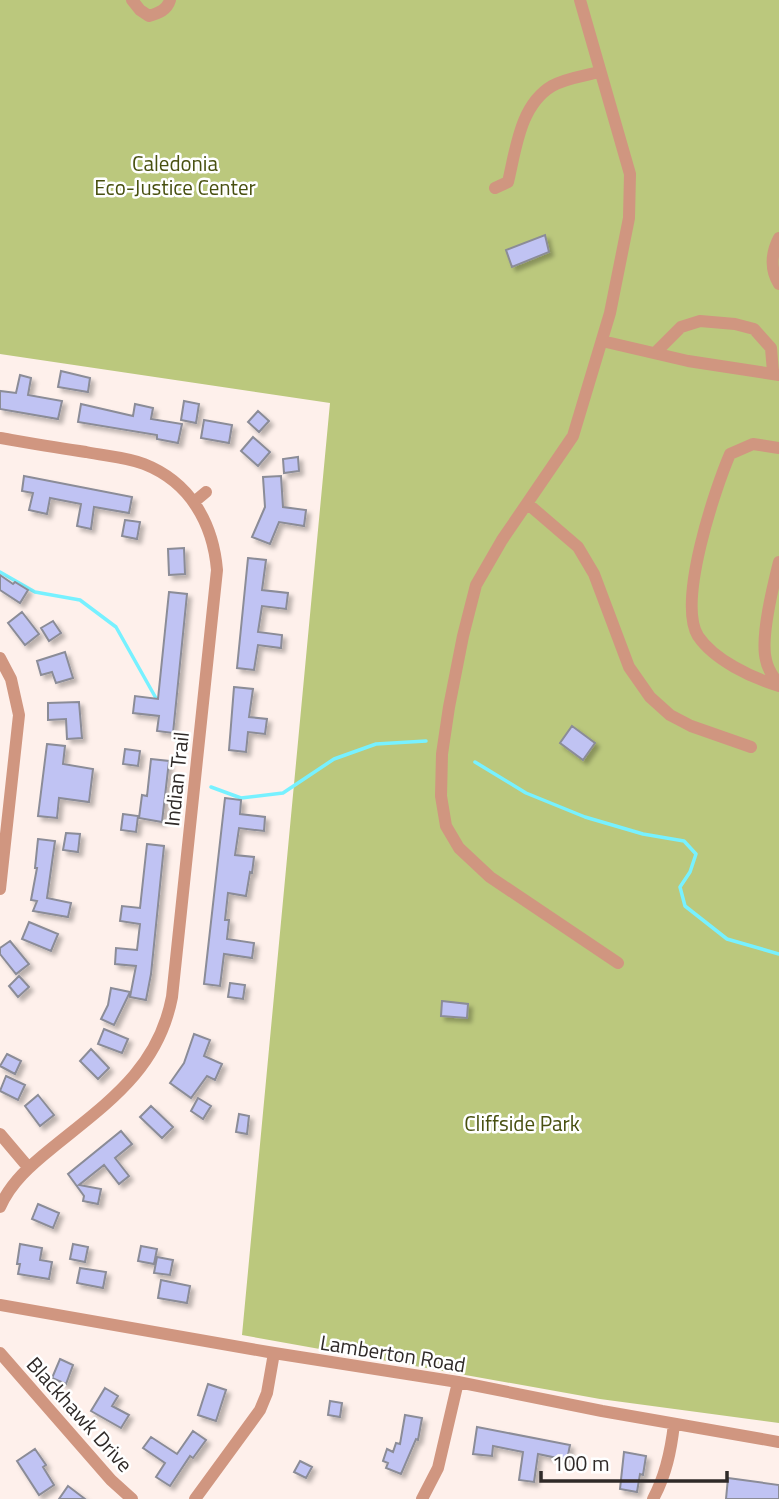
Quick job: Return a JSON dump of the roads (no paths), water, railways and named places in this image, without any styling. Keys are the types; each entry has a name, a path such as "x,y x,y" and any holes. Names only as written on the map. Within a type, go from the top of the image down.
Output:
{"street":[{"path":"132,0 149,16 159,13 168,6 170,0"},
{"path":"580,0 630,174 629,218 610,313 573,436 502,540 476,585 463,636 442,754 441,796 446,826 459,848 490,877 618,963"},
{"path":"495,188 509,182 523,122 536,99 553,86 599,72"},
{"path":"779,238 775,245 772,268 779,284"},
{"path":"602,341 688,361 776,374 771,348 754,329 735,324 700,321 681,327 655,353"},
{"name":"Indian Trail","path":"0,438 129,460 145,465 177,484 194,502 210,533 217,570 170,1006 161,1035 137,1074 121,1091 28,1167 14,1183 0,1207"},
{"path":"779,448 753,444 730,454 720,476 706,526 693,583 691,616 698,636 722,659 754,678 779,685"},
{"path":"194,502 206,492"},
{"path":"528,504 578,547 594,575 629,667 650,697 670,715 691,726 751,747"},
{"path":"779,562 768,622 765,657 770,672 779,685"},
{"path":"0,658 11,678 19,715 6,803 0,889"},
{"path":"0,1134 28,1167"},
{"name":"Lamberton Road","path":"0,1305 458,1382 779,1442"},
{"name":"Blackhawk Drive","path":"0,1353 111,1480 132,1499"},
{"path":"195,1499 260,1410 267,1393 274,1353"},
{"path":"422,1499 438,1468 458,1382"},
{"path":"653,1499 666,1470 674,1424"}],"waterway":[{"path":"0,572 35,592 80,600 116,627 157,700"},
{"path":"171,729 180,747"},
{"path":"211,787 241,798 283,793 334,759 376,744 426,741"},
{"path":"475,762 526,793 585,817 643,834 684,841 696,854 690,872 680,887 685,906 727,939 779,954"}],"park label":[{"name":"Caledonia Eco-Justice Center","path":"175,175"},
{"name":"Cliffside Park","path":"522,1123"}]}
